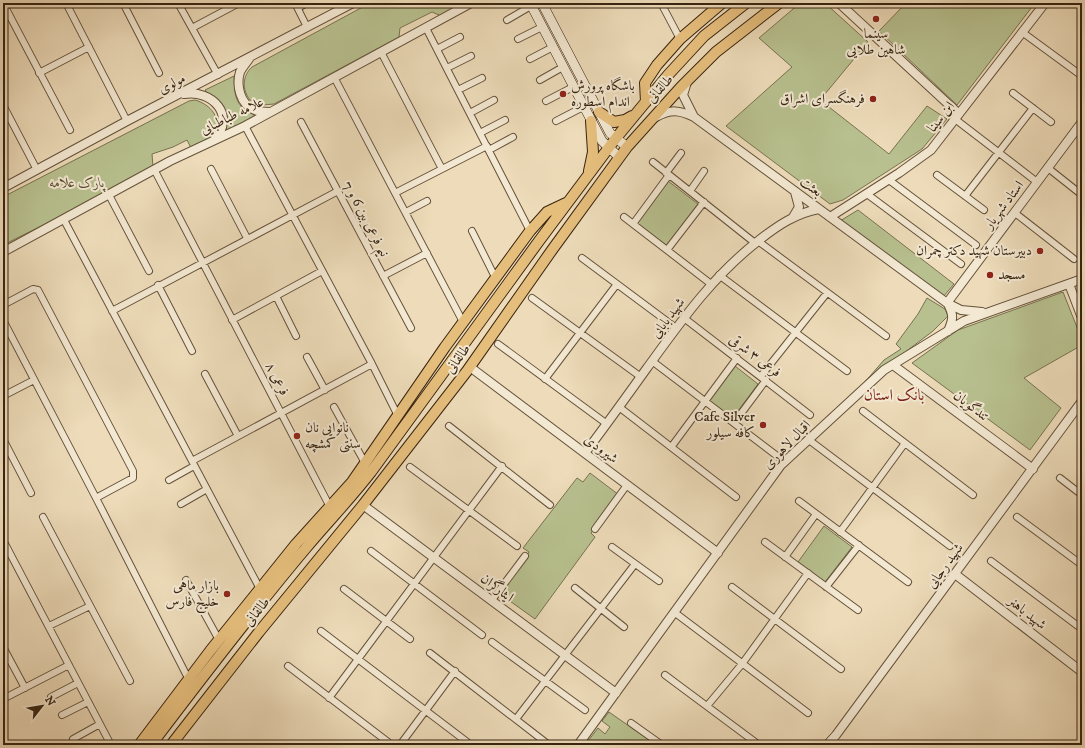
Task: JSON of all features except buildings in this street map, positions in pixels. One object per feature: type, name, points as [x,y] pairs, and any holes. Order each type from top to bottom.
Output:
[{"type":"main road","points":[[542,3],[610,134],[627,147]]},
{"type":"main road","points":[[599,112],[614,122],[625,120],[642,106],[645,83],[680,39],[722,3]]},
{"type":"main road","name":"طالقانی","points":[[151,745],[198,682],[311,543],[351,498],[401,433],[616,138],[642,106],[704,36],[746,3]]},
{"type":"main road","name":"طالقانی","points":[[171,745],[264,626],[363,505],[470,367],[627,147],[687,80],[724,45],[780,3]]},
{"type":"main road","points":[[530,5],[602,141],[608,149],[619,157]]},
{"type":"main road","points":[[574,88],[581,91],[585,85]]},
{"type":"main road","points":[[587,177],[593,152],[591,121]]},
{"type":"main road","points":[[139,745],[219,640],[281,563],[352,482],[463,322],[530,231],[547,212],[568,203]]},
{"type":"main road","points":[[281,563],[311,543]]},
{"type":"street","points":[[3,3],[70,130]]},
{"type":"street","points":[[66,3],[127,120]]},
{"type":"street","points":[[123,3],[159,73]]},
{"type":"street","points":[[178,3],[218,75]]},
{"type":"street","points":[[192,28],[238,3]]},
{"type":"street","points":[[307,3],[296,5],[307,26]]},
{"type":"street","name":"مولوی","points":[[3,188],[127,120],[218,75],[307,26],[353,3]]},
{"type":"street","points":[[452,14],[463,3]]},
{"type":"street","name":"علامه طباطبایی","points":[[3,252],[155,171],[245,126],[472,3]]},
{"type":"street","points":[[660,3],[680,39]]},
{"type":"street","points":[[838,3],[957,116],[998,152],[1037,182]]},
{"type":"street","name":"ابن سینا","points":[[830,217],[889,180],[931,150],[1045,3]]},
{"type":"street","points":[[506,20],[530,5]]},
{"type":"street","points":[[518,39],[542,27]]},
{"type":"street","points":[[426,28],[530,231]]},
{"type":"street","points":[[1022,32],[1082,76]]},
{"type":"street","points":[[437,49],[460,37]]},
{"type":"street","points":[[530,59],[553,46]]},
{"type":"street","points":[[39,73],[89,47]]},
{"type":"street","points":[[380,52],[442,169]]},
{"type":"street","points":[[447,68],[471,56]]},
{"type":"street","points":[[250,58],[240,72],[240,94],[243,100],[252,109],[271,112]]},
{"type":"street","points":[[540,80],[563,67]]},
{"type":"street","points":[[334,77],[463,322]]},
{"type":"street","points":[[458,90],[482,78]]},
{"type":"street","points":[[687,80],[683,95],[694,117]]},
{"type":"street","points":[[546,100],[574,88]]},
{"type":"street","points":[[1013,92],[1051,122]]},
{"type":"street","points":[[176,96],[198,94],[210,99],[220,109],[223,116],[223,126],[220,133],[212,142]]},
{"type":"street","points":[[470,113],[494,100]]},
{"type":"street","points":[[3,106],[37,170]]},
{"type":"street","points":[[556,121],[584,107]]},
{"type":"street","points":[[965,196],[1032,108]]},
{"type":"street","name":"بعثت","points":[[654,118],[673,110],[694,117],[947,303],[961,310],[975,312],[993,311]]},
{"type":"street","points":[[480,133],[505,120]]},
{"type":"street","name":"نیم فرعی بین 6 و 7","points":[[301,122],[411,328]]},
{"type":"street","name":"استاد شهریار","points":[[947,303],[1082,122]]},
{"type":"street","points":[[245,126],[294,215],[398,416]]},
{"type":"street","points":[[395,193],[442,169],[513,137]]},
{"type":"street","points":[[633,224],[681,153]]},
{"type":"street","points":[[653,162],[757,242],[886,336]]},
{"type":"street","points":[[1048,168],[1082,195]]},
{"type":"street","points":[[211,169],[247,238]]},
{"type":"street","name":"فرعی ۸","points":[[155,171],[330,507]]},
{"type":"street","points":[[690,191],[704,171]]},
{"type":"street","points":[[937,175],[984,210]]},
{"type":"street","points":[[889,180],[976,245]]},
{"type":"street","points":[[112,311],[158,285],[338,191]]},
{"type":"street","points":[[793,217],[799,207],[795,191]]},
{"type":"street","points":[[867,194],[961,264]]},
{"type":"street","points":[[109,195],[149,271]]},
{"type":"street","points":[[406,212],[427,201]]},
{"type":"street","points":[[667,250],[704,202]]},
{"type":"street","name":"شهید بابایی","points":[[585,453],[676,328],[719,275],[735,259],[793,217],[808,211],[819,209]]},
{"type":"street","points":[[1015,213],[1074,259]]},
{"type":"street","points":[[624,217],[711,284]]},
{"type":"street","points":[[64,220],[260,589]]},
{"type":"street","points":[[472,231],[495,277]]},
{"type":"street","points":[[383,276],[427,253]]},
{"type":"street","points":[[582,258],[676,328]]},
{"type":"street","points":[[232,320],[322,271]]},
{"type":"street","points":[[719,275],[847,371]]},
{"type":"street","name":"اقبال لاهوری","points":[[578,745],[785,462],[884,370],[964,321],[1082,279]]},
{"type":"street","points":[[546,379],[617,284]]},
{"type":"street","points":[[1069,284],[1082,318]]},
{"type":"street","points":[[158,285],[192,351]]},
{"type":"street","points":[[3,305],[33,289],[38,290],[133,471],[133,478],[96,498]]},
{"type":"street","points":[[734,423],[795,332],[827,293]]},
{"type":"street","points":[[276,296],[296,336]]},
{"type":"street","points":[[532,298],[581,332],[641,377]]},
{"type":"street","points":[[947,303],[953,313],[954,319],[948,331]]},
{"type":"street","name":"فرعی ۳ شرقی","points":[[684,318],[764,378],[810,415]]},
{"type":"street","points":[[3,320],[189,680]]},
{"type":"street","points":[[498,344],[607,424]]},
{"type":"street","points":[[307,357],[325,390]]},
{"type":"street","points":[[672,446],[706,402],[737,358]]},
{"type":"street","points":[[652,361],[785,462]]},
{"type":"street","points":[[169,480],[238,436],[282,414],[372,364]]},
{"type":"street","name":"تندگویان","points":[[893,365],[1033,469]]},
{"type":"street","name":"شیرودی","points":[[470,367],[718,553]]},
{"type":"street","points":[[205,374],[238,436]]},
{"type":"street","points":[[3,396],[34,380]]},
{"type":"street","name":"شهید رجایی","points":[[827,745],[836,735],[1082,401]]},
{"type":"street","points":[[334,407],[365,463]]},
{"type":"street","points":[[619,407],[672,446],[736,497]]},
{"type":"street","points":[[863,411],[973,495]]},
{"type":"street","points":[[450,426],[550,505]]},
{"type":"street","points":[[3,439],[31,493]]},
{"type":"street","points":[[809,440],[950,546]]},
{"type":"street","points":[[840,532],[906,443]]},
{"type":"street","points":[[329,698],[502,466]]},
{"type":"street","points":[[410,467],[517,546]]},
{"type":"street","points":[[1060,478],[1082,495]]},
{"type":"street","points":[[595,529],[627,485]]},
{"type":"street","points":[[181,504],[207,489]]},
{"type":"street","points":[[799,501],[908,582]]},
{"type":"street","name":"ایثارگران","points":[[363,505],[616,693]]},
{"type":"street","points":[[785,557],[816,514]]},
{"type":"street","points":[[43,517],[130,681]]},
{"type":"street","points":[[1017,517],[1082,565]]},
{"type":"street","points":[[3,540],[110,745]]},
{"type":"street","points":[[765,542],[858,610]]},
{"type":"street","points":[[826,587],[859,546]]},
{"type":"street","points":[[612,547],[659,581]]},
{"type":"street","points":[[371,550],[482,634]]},
{"type":"street","points":[[492,600],[525,556]]},
{"type":"street","points":[[991,561],[1082,629]]},
{"type":"street","points":[[516,719],[635,564]]},
{"type":"street","points":[[708,706],[742,664],[808,573]]},
{"type":"street","name":"شهید باهنر","points":[[955,574],[1082,672]]},
{"type":"street","points":[[186,580],[219,640]]},
{"type":"street","points":[[732,586],[841,669]]},
{"type":"street","points":[[575,588],[624,626]]},
{"type":"street","points":[[344,589],[410,638]]},
{"type":"street","points":[[49,626],[90,606]]},
{"type":"street","points":[[674,612],[808,713]]},
{"type":"street","points":[[321,631],[471,745]]},
{"type":"street","points":[[492,642],[585,710]]},
{"type":"street","points":[[3,647],[25,688]]},
{"type":"street","points":[[430,653],[549,745]]},
{"type":"street","points":[[3,699],[68,665]]},
{"type":"street","points":[[288,666],[388,742]]},
{"type":"street","points":[[400,745],[455,671]]},
{"type":"street","points":[[665,674],[759,745]]},
{"type":"street","points":[[51,697],[78,683]]},
{"type":"street","points":[[62,715],[88,702]]},
{"type":"street","points":[[631,723],[662,745]]},
{"type":"street","points":[[73,739],[100,724]]},
{"type":"green space","points":[[370,3],[457,3],[452,9],[441,16],[432,12],[400,28],[399,37],[274,104],[263,105],[250,100],[244,88],[244,83],[246,75],[252,67]]},
{"type":"green space","points":[[800,3],[825,3],[868,42],[820,100],[889,154],[927,106],[947,119],[922,149],[843,200],[830,204],[726,126],[792,67],[759,38]]},
{"type":"green space","points":[[906,3],[1035,3],[957,105],[879,31]]},
{"type":"green space","points":[[234,76],[235,94],[238,102],[245,110],[256,117],[227,132],[225,111],[221,103],[205,90]]},
{"type":"green space","name":"پارک علامه","points":[[195,100],[206,105],[214,113],[216,118],[217,123],[215,128],[207,139],[191,148],[187,140],[173,147],[152,154],[153,167],[84,205],[3,245],[3,197],[189,101]]},
{"type":"green space","points":[[668,181],[698,204],[667,246],[637,223]]},
{"type":"green space","points":[[858,210],[954,284],[943,297],[840,221]]},
{"type":"green space","points":[[1063,292],[1082,340],[1082,345],[1024,378],[1061,408],[1030,450],[912,363],[958,330]]},
{"type":"green space","points":[[927,298],[945,309],[948,316],[933,331],[863,384],[884,360],[901,349],[896,344],[918,314]]},
{"type":"green space","points":[[735,366],[758,384],[732,419],[709,401]]},
{"type":"green space","points":[[590,473],[619,495],[591,533],[595,537],[535,619],[500,594],[529,552],[523,548],[577,478],[583,482]]},
{"type":"green space","points":[[824,526],[852,547],[825,582],[798,562]]},
{"type":"green space","points":[[609,712],[656,745],[585,745],[598,728],[605,734],[610,727],[602,721]]},
{"type":"place","name":"سینما شاهین طلایی","points":[[876,19]]},
{"type":"place","name":"باشگاه پرورش اندام اسطوره","points":[[563,94]]},
{"type":"place","name":"فرهنگسرای اشراق","points":[[873,99]]},
{"type":"place","name":"دبیرستان شهید دکتر چمران","points":[[1040,251]]},
{"type":"place","name":"مسجد","points":[[990,275]]},
{"type":"place","name":"Cafe Silver کافه سیلور","points":[[763,425]]},
{"type":"place","name":"نانوایی نان سنتی کمشچه","points":[[297,436]]},
{"type":"place","name":"بازار ماهی خلیج فارس","points":[[227,594]]},
{"type":"district","name":"بانک استان","points":[[894,395]]}]
